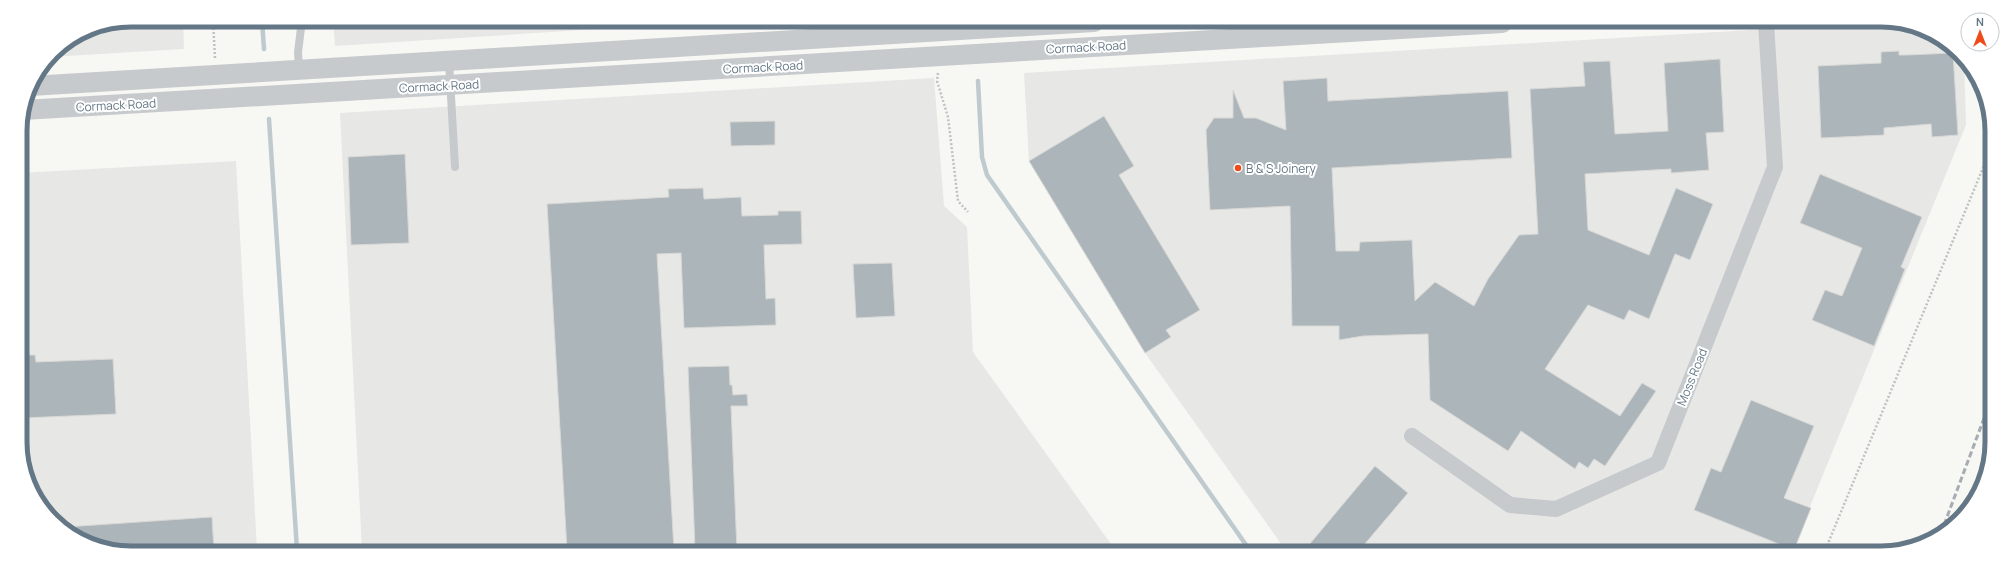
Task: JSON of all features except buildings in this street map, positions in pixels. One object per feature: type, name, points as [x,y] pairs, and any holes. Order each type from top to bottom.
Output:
[{"type":"street","name":"Cormack Road","points":[[38,86],[1011,27]]},
{"type":"street","name":"Cormack Road","points":[[30,110],[1434,27]]},
{"type":"street","name":"Moss Road","points":[[1412,436],[1510,505],[1556,509],[1658,463],[1775,167],[1766,27]]},
{"type":"lane","points":[[299,70],[298,52],[301,27]]},
{"type":"lane","points":[[449,61],[455,167]]},
{"type":"path","points":[[213,27],[216,75]]},
{"type":"path","points":[[940,56],[937,81],[948,117],[958,201],[968,212]]},
{"type":"path","points":[[1827,546],[1985,163]]},
{"type":"shaded area","points":[[131,27],[183,27],[184,49],[58,56],[68,48],[91,35],[111,29]]},
{"type":"shaded area","points":[[334,27],[628,27],[335,46]]},
{"type":"shaded area","points":[[1802,27],[1881,27],[1895,28],[1921,35],[1944,48],[1955,57],[1964,69],[1966,125],[1794,546],[1283,546],[1145,353],[1029,161],[1024,73]]},
{"type":"shaded area","points":[[934,78],[944,206],[967,227],[973,352],[1112,546],[362,546],[340,113]]},
{"type":"shaded area","points":[[236,161],[257,546],[131,546],[104,542],[91,538],[68,525],[57,516],[41,494],[35,482],[29,462],[27,442],[27,173]]},
{"type":"waterway","points":[[262,27],[264,49]]},
{"type":"waterway","points":[[978,81],[982,157],[987,175],[1247,546]]},
{"type":"waterway","points":[[269,119],[297,546]]},
{"type":"railway","points":[[1944,525],[1985,416]]},
{"type":"place","name":"B & S Joinery","points":[[1238,168]]}]
